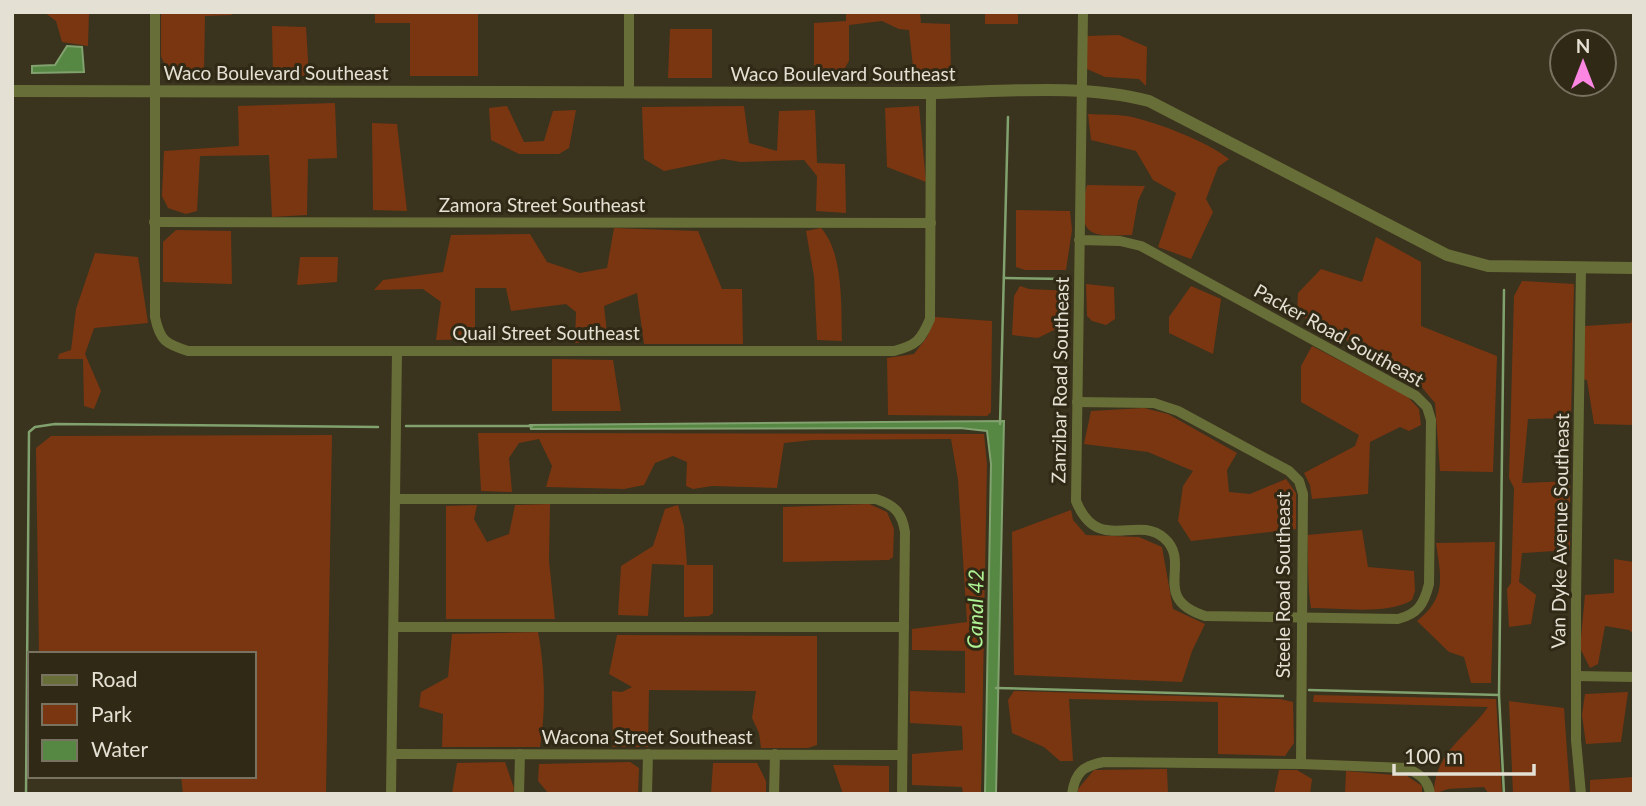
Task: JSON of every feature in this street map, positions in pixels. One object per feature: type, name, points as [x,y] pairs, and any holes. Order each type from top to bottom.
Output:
[{"type":"street","points":[[154,222],[155,12]]},
{"type":"street","points":[[629,12],[629,93]]},
{"type":"street","name":"Zanzibar Road Southeast","points":[[1083,12],[1076,501],[1083,518],[1093,526],[1105,530],[1148,531],[1163,537],[1172,550],[1174,589],[1180,604],[1189,611],[1205,616],[1398,619],[1416,612]]},
{"type":"street","name":"Waco Boulevard Southeast","points":[[12,92],[1083,91],[1121,94],[1149,101],[1447,255],[1488,266],[1634,268]]},
{"type":"street","points":[[931,93],[931,223]]},
{"type":"street","name":"Zamora Street Southeast","points":[[154,222],[931,223]]},
{"type":"street","name":"Quail Street Southeast","points":[[154,222],[155,317],[158,333],[168,344],[188,351],[894,351],[910,347],[921,338],[930,319],[931,223]]},
{"type":"street","name":"Packer Road Southeast","points":[[1079,240],[1120,241],[1141,246],[1416,396],[1427,407],[1431,420],[1429,584],[1425,600],[1416,612]]},
{"type":"street","name":"Van Dyke Avenue Southeast","points":[[1581,268],[1576,677],[1576,740],[1581,794]]},
{"type":"street","points":[[391,794],[397,351]]},
{"type":"street","name":"Steele Road Southeast","points":[[1077,402],[1154,403],[1178,411],[1290,471],[1299,481],[1303,494],[1301,764]]},
{"type":"street","points":[[395,499],[876,499],[897,509],[903,518],[905,532],[902,794]]},
{"type":"street","points":[[394,627],[904,627]]},
{"type":"street","points":[[1576,677],[1634,677]]},
{"type":"street","name":"Wacona Street Southeast","points":[[392,754],[902,755]]},
{"type":"street","points":[[519,794],[520,754]]},
{"type":"street","points":[[647,794],[648,754]]},
{"type":"street","points":[[775,754],[775,794]]},
{"type":"street","points":[[1072,794],[1073,781],[1079,773],[1090,765],[1104,762],[1407,768],[1422,776],[1429,786],[1430,794]]},
{"type":"green space","points":[[44,12],[89,12],[88,46],[62,42],[56,21]]},
{"type":"green space","points":[[161,12],[232,12],[232,15],[205,16],[204,72],[169,74],[161,56]]},
{"type":"green space","points":[[375,12],[478,12],[478,76],[410,76],[410,23],[375,23]]},
{"type":"green space","points":[[846,12],[920,12],[921,23],[950,24],[951,76],[914,76],[909,30],[899,29],[882,21],[849,25],[849,61],[840,76],[823,74],[814,65],[814,23],[846,21]]},
{"type":"green space","points":[[985,12],[1018,12],[1018,24],[985,24]]},
{"type":"green space","points":[[272,26],[306,27],[309,76],[273,76]]},
{"type":"green space","points":[[670,29],[712,29],[712,78],[668,78]]},
{"type":"green space","points":[[1119,35],[1147,47],[1146,86],[1139,79],[1105,77],[1087,69],[1087,36]]},
{"type":"green space","points":[[335,103],[337,158],[308,159],[307,215],[272,217],[269,155],[200,156],[197,211],[186,214],[168,208],[162,196],[164,151],[239,146],[238,106]]},
{"type":"green space","points":[[507,106],[524,142],[544,141],[553,111],[576,110],[569,148],[559,154],[519,154],[491,140],[489,108]]},
{"type":"green space","points":[[744,106],[749,143],[777,151],[779,111],[815,110],[817,163],[845,164],[846,213],[816,211],[817,176],[804,160],[741,162],[723,159],[664,171],[644,159],[642,107]]},
{"type":"green space","points":[[919,106],[926,182],[887,167],[885,108]]},
{"type":"green space","points":[[1088,114],[1127,116],[1156,124],[1196,140],[1229,159],[1218,167],[1206,199],[1213,212],[1191,259],[1158,247],[1176,193],[1153,180],[1136,151],[1091,140]]},
{"type":"green space","points":[[372,123],[397,124],[407,211],[373,210]]},
{"type":"green space","points":[[1087,185],[1145,186],[1138,201],[1132,235],[1100,235],[1088,229],[1084,214]]},
{"type":"green space","points":[[1016,210],[1070,211],[1072,230],[1066,270],[1025,270],[1016,267]]},
{"type":"green space","points":[[614,228],[698,231],[722,289],[742,289],[743,344],[644,344],[637,293],[604,306],[608,342],[575,343],[576,312],[566,304],[511,311],[506,288],[475,288],[475,339],[436,340],[441,302],[423,289],[374,290],[383,280],[443,272],[451,235],[530,234],[547,262],[580,273],[607,268]]},
{"type":"green space","points":[[821,228],[834,252],[840,282],[842,341],[817,340],[814,277],[806,231]]},
{"type":"green space","points":[[176,230],[231,231],[232,284],[163,282],[163,242]]},
{"type":"green space","points":[[1376,237],[1421,262],[1421,326],[1497,356],[1493,472],[1440,471],[1435,403],[1410,373],[1297,314],[1298,293],[1321,269],[1362,282]]},
{"type":"green space","points":[[95,253],[138,257],[148,323],[94,328],[85,354],[101,391],[94,409],[84,406],[83,359],[58,359],[59,354],[71,350],[76,309]]},
{"type":"green space","points":[[300,257],[338,257],[337,282],[297,285]]},
{"type":"green space","points":[[1522,281],[1574,284],[1571,418],[1528,419],[1522,483],[1570,481],[1570,550],[1522,553],[1519,582],[1536,595],[1531,624],[1509,627],[1507,589],[1511,583],[1514,488],[1509,478],[1514,296]]},
{"type":"green space","points":[[1086,284],[1114,287],[1115,319],[1106,325],[1092,321],[1087,316]]},
{"type":"green space","points":[[1020,286],[1029,289],[1071,291],[1070,322],[1038,338],[1012,335],[1014,296]]},
{"type":"green space","points":[[1191,286],[1221,299],[1213,354],[1169,333],[1169,317]]},
{"type":"green space","points":[[1634,309],[1634,425],[1594,424],[1587,380],[1582,379],[1585,326],[1631,323]]},
{"type":"green space","points":[[935,317],[992,321],[991,412],[987,416],[888,415],[887,358],[914,354],[927,337]]},
{"type":"green space","points":[[1312,346],[1407,396],[1419,409],[1421,425],[1409,431],[1400,427],[1370,442],[1368,494],[1312,499],[1310,485],[1304,473],[1355,446],[1359,435],[1301,402],[1301,366]]},
{"type":"green space","points":[[552,359],[613,360],[621,411],[552,411]]},
{"type":"green space","points":[[1144,408],[1168,414],[1237,453],[1227,470],[1229,492],[1250,494],[1286,479],[1296,493],[1296,529],[1191,541],[1178,521],[1183,486],[1193,471],[1148,452],[1084,444],[1091,411]]},
{"type":"green space","points":[[478,433],[984,434],[987,464],[981,794],[963,794],[962,787],[912,785],[912,754],[963,750],[962,726],[910,723],[910,691],[965,693],[965,651],[912,650],[912,629],[967,622],[958,480],[951,439],[813,440],[784,443],[777,488],[712,486],[693,489],[686,486],[687,462],[673,456],[655,463],[644,485],[624,489],[546,487],[552,466],[539,439],[519,443],[509,458],[512,492],[481,491]]},
{"type":"green space","points":[[332,435],[326,794],[183,794],[181,778],[256,778],[256,652],[39,652],[36,448],[51,436]]},
{"type":"green space","points":[[550,504],[549,561],[555,619],[446,619],[446,506],[477,505],[474,519],[487,542],[509,534],[515,505]]},
{"type":"green space","points":[[869,504],[887,512],[894,529],[893,557],[889,560],[783,562],[783,507]]},
{"type":"green space","points":[[678,505],[684,526],[687,565],[713,565],[713,613],[709,616],[684,617],[684,565],[652,564],[648,616],[618,615],[621,566],[653,546],[665,509]]},
{"type":"green space","points":[[1071,510],[1073,520],[1086,535],[1139,537],[1162,547],[1173,609],[1205,624],[1192,651],[1182,682],[1014,675],[1012,532]]},
{"type":"green space","points":[[1362,530],[1368,567],[1414,571],[1415,591],[1412,600],[1390,608],[1311,608],[1307,535]]},
{"type":"green space","points":[[1495,542],[1491,683],[1471,683],[1464,657],[1449,652],[1417,621],[1427,612],[1438,595],[1440,577],[1436,543]]},
{"type":"green space","points":[[1614,559],[1634,562],[1634,634],[1629,630],[1605,626],[1598,664],[1590,668],[1580,648],[1585,595],[1614,593]]},
{"type":"green space","points":[[538,632],[544,689],[540,747],[442,747],[443,714],[419,707],[421,692],[448,677],[452,634]]},
{"type":"green space","points":[[617,635],[817,636],[817,745],[808,748],[761,748],[759,733],[752,718],[756,691],[649,690],[648,747],[613,747],[612,691],[622,692],[632,687],[609,674]]},
{"type":"green space","points":[[1014,691],[1280,699],[1293,702],[1294,743],[1285,756],[1218,754],[1218,702],[1069,699],[1073,761],[1060,761],[1044,747],[1012,733],[1008,700]]},
{"type":"green space","points":[[1628,692],[1621,742],[1586,744],[1582,715],[1585,694]]},
{"type":"green space","points":[[1314,695],[1496,699],[1502,794],[1489,794],[1484,787],[1448,789],[1434,794],[1439,767],[1453,746],[1488,707],[1313,702]]},
{"type":"green space","points":[[1509,701],[1564,708],[1570,794],[1513,794]]},
{"type":"green space","points":[[505,762],[514,788],[513,794],[452,794],[457,763]]},
{"type":"green space","points":[[630,762],[639,768],[638,794],[549,794],[538,781],[539,764]]},
{"type":"green space","points":[[713,763],[757,763],[766,781],[766,794],[711,794]]},
{"type":"green space","points":[[833,765],[889,766],[889,794],[843,794]]},
{"type":"green space","points":[[1167,769],[1168,794],[1078,794],[1078,789],[1094,770]]},
{"type":"green space","points":[[1279,770],[1297,770],[1312,779],[1310,794],[1274,794]]},
{"type":"green space","points":[[1346,771],[1407,776],[1422,786],[1422,794],[1345,794]]},
{"type":"green space","points":[[1634,777],[1634,794],[1590,794],[1590,780]]},
{"type":"water","points":[[67,46],[82,47],[84,72],[32,73],[32,66],[55,65]]},
{"type":"water","points":[[1004,421],[996,794],[985,794],[991,464],[987,431],[960,428],[531,429],[530,425]]},
{"type":"waterway","points":[[1000,424],[1008,117]]},
{"type":"waterway","points":[[1004,278],[1066,279]]},
{"type":"waterway","points":[[1504,290],[1499,695],[1504,794]]},
{"type":"waterway","points":[[26,794],[29,432],[35,427],[55,424],[378,427]]},
{"type":"waterway","points":[[406,426],[532,426]]},
{"type":"waterway","points":[[996,688],[1283,696]]},
{"type":"waterway","points":[[1309,690],[1499,695]]},
{"type":"water label","name":"Canal 42","points":[[976,609]]}]
